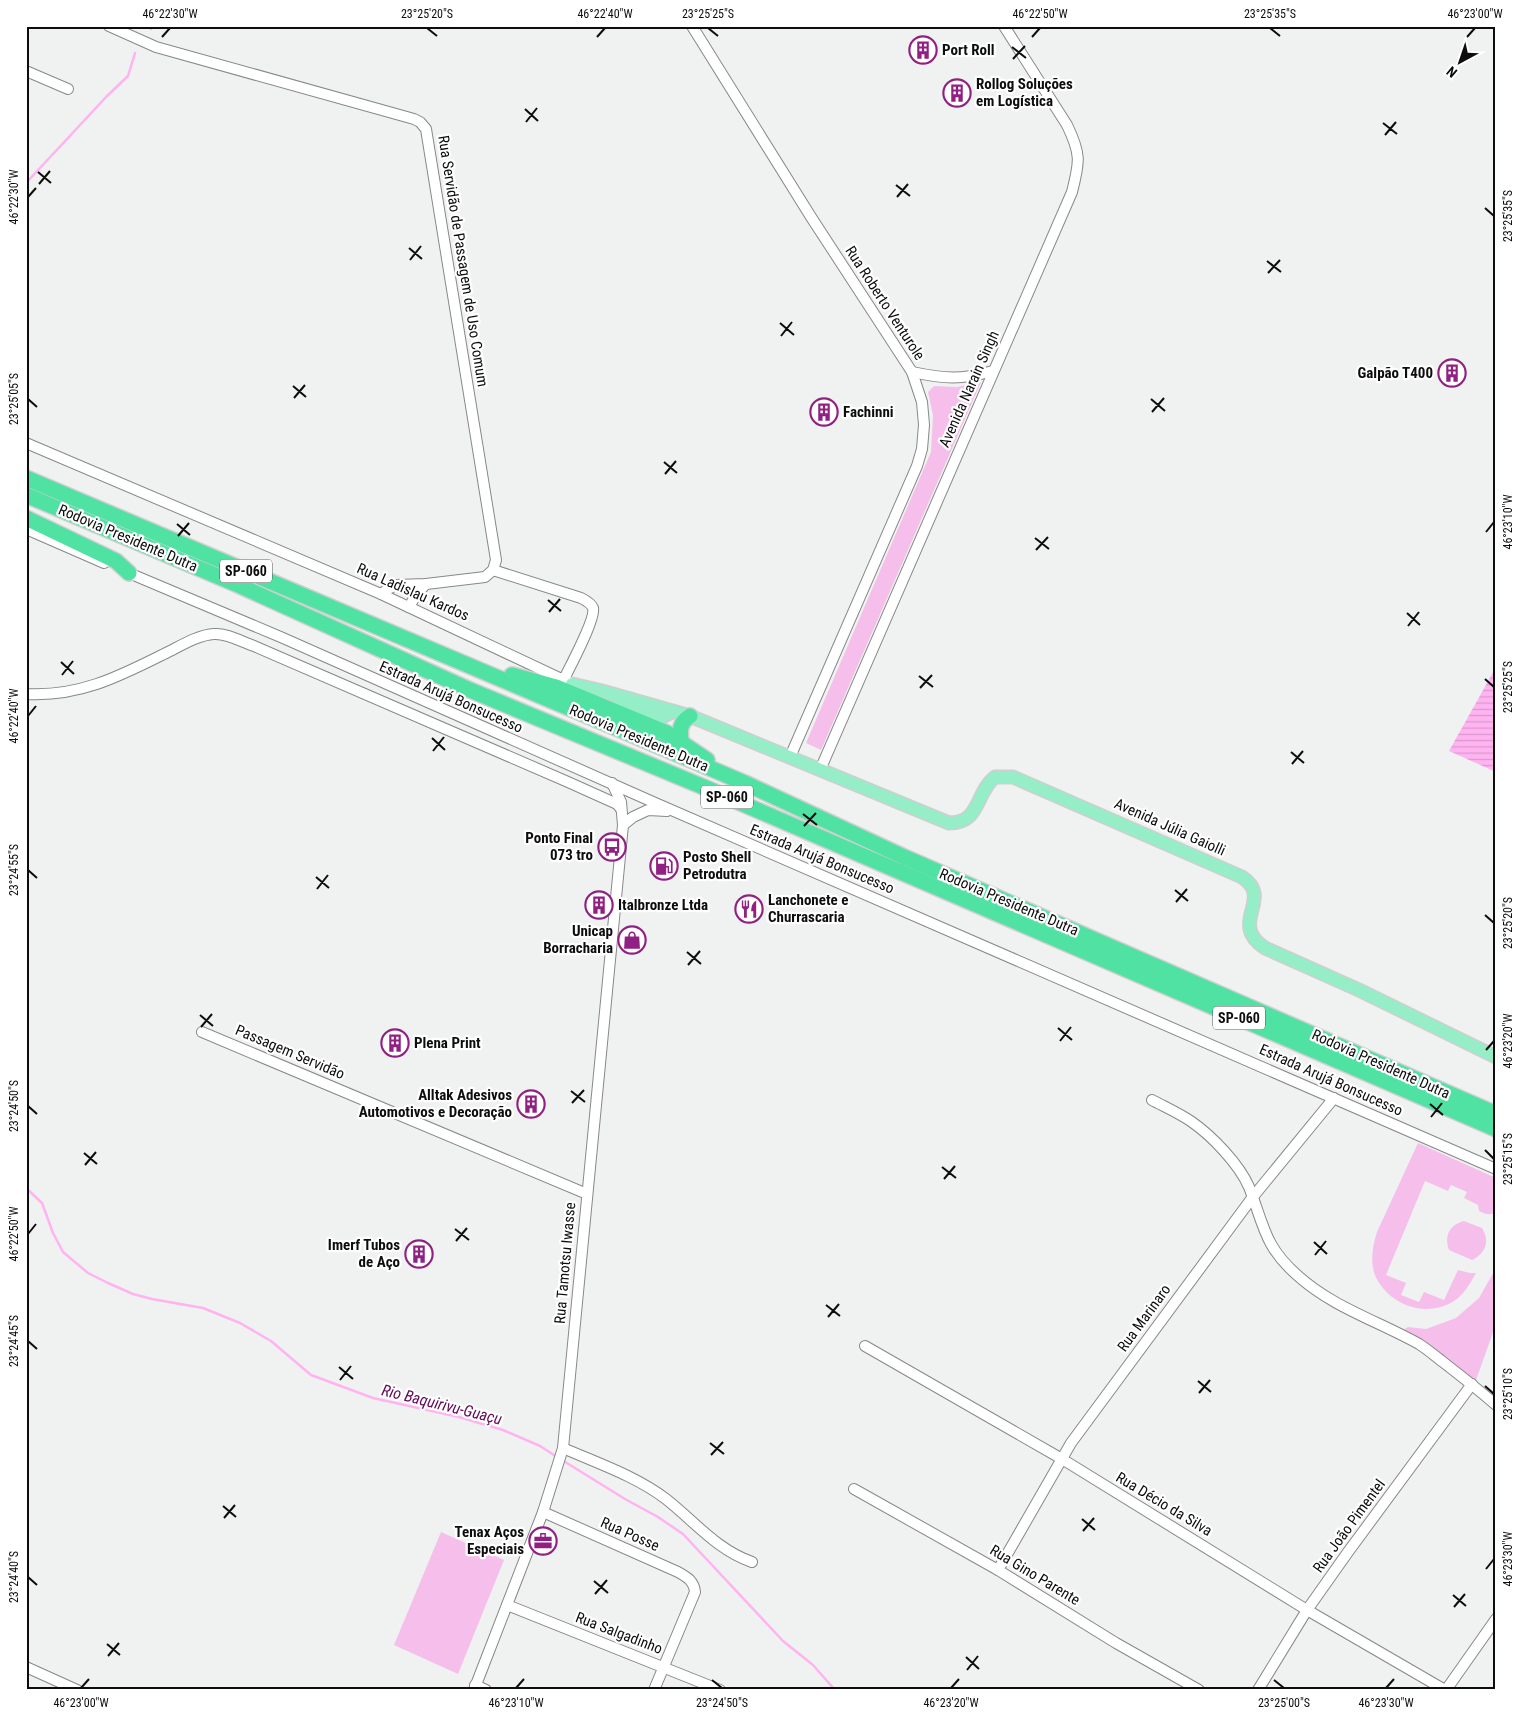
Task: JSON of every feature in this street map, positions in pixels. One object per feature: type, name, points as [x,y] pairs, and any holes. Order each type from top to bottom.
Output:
[{"type":"highway","name":"Rodovia Presidente Dutra","points":[[26,478],[467,663],[747,784],[904,857],[1496,1114]]},
{"type":"highway","name":"Rodovia Presidente Dutra","points":[[26,495],[236,584],[470,690],[706,788],[1496,1129]]},
{"type":"highway","points":[[26,518],[116,561],[129,573]]},
{"type":"highway","points":[[467,663],[556,687],[667,733],[747,784]]},
{"type":"highway","points":[[536,681],[568,682]]},
{"type":"highway","points":[[681,742],[681,724],[690,716]]},
{"type":"main road","points":[[568,682],[600,697],[658,718],[672,712],[690,716],[790,757]]},
{"type":"main road","name":"Avenida Júlia Gaiolli","points":[[790,757],[949,823],[957,823],[969,818],[977,806],[984,788],[994,777],[1013,776],[1242,877],[1248,881],[1255,892],[1249,929],[1257,943],[1496,1057]]},
{"type":"street","name":"Rua Servidão de Passagem de Uso Comum","points":[[109,26],[156,47],[414,119],[420,122],[426,129],[496,556],[493,570]]},
{"type":"street","name":"Rua Roberto Venturole","points":[[692,26],[811,217],[912,372],[922,402],[924,425],[922,449],[917,466],[790,757]]},
{"type":"street","name":"Avenida Narain Singh","points":[[820,770],[1072,192],[1078,168],[1075,142],[1067,125],[1004,26]]},
{"type":"street","points":[[26,72],[68,89]]},
{"type":"street","points":[[912,372],[953,379],[971,377],[993,370]]},
{"type":"street","name":"Rua Ladislau Kardos","points":[[26,443],[381,594],[568,682]]},
{"type":"street","name":"Estrada Arujá Bonsucesso","points":[[26,529],[282,638],[670,810],[1496,1169]]},
{"type":"street","points":[[381,594],[396,585],[480,578],[488,575],[493,570],[581,598],[591,605],[593,610],[568,682]]},
{"type":"street","points":[[409,607],[416,595],[426,584]]},
{"type":"street","points":[[26,694],[47,696],[94,686],[115,678],[198,638],[216,633],[254,646],[560,778],[617,804],[622,809]]},
{"type":"street","name":"Rua Tamotsu Iwasse","points":[[475,1688],[543,1512],[562,1449],[623,825],[621,802],[612,783]]},
{"type":"street","points":[[623,825],[633,817],[648,810],[664,812],[670,810]]},
{"type":"street","name":"Passagem Servidão","points":[[202,1032],[587,1194]]},
{"type":"street","name":"Rua Marinaro","points":[[998,1570],[1062,1459],[1089,1418],[1252,1198],[1334,1098]]},
{"type":"street","points":[[1152,1100],[1192,1122],[1237,1167],[1248,1187],[1269,1243],[1283,1263],[1329,1300],[1420,1345],[1472,1384],[1496,1405]]},
{"type":"street","name":"Rua Décio da Silva","points":[[865,1346],[1062,1459],[1308,1610],[1445,1690]]},
{"type":"street","name":"Rua João Pimentel","points":[[1258,1690],[1308,1610],[1348,1552],[1472,1384]]},
{"type":"street","points":[[562,1449],[648,1488],[664,1498],[730,1553],[752,1562]]},
{"type":"street","name":"Rua Gino Parente","points":[[854,1489],[998,1570],[1199,1690]]},
{"type":"street","name":"Rua Posse","points":[[543,1512],[678,1572],[692,1582],[695,1592],[664,1666]]},
{"type":"street","name":"Rua Salgadinho","points":[[507,1605],[664,1666],[720,1690]]},
{"type":"street","points":[[1445,1690],[1496,1619]]},
{"type":"street","points":[[654,1690],[664,1666]]},
{"type":"street","points":[[26,1667],[77,1690]]},
{"type":"street","points":[[475,1688],[486,1690]]},
{"type":"shaded area","points":[[981,382],[821,750],[806,743],[931,452],[933,415],[928,392],[934,386],[957,387]]},
{"type":"shaded area","points":[[1496,667],[1496,772],[1449,751]]},
{"type":"shaded area","points":[[1418,1143],[1496,1178],[1496,1212],[1489,1214],[1479,1211],[1478,1205],[1464,1198],[1467,1192],[1451,1185],[1448,1191],[1425,1181],[1386,1275],[1406,1283],[1401,1295],[1419,1302],[1424,1292],[1444,1300],[1458,1270],[1476,1273],[1458,1298],[1437,1308],[1425,1309],[1414,1308],[1394,1298],[1378,1281],[1372,1263],[1377,1232]]},
{"type":"shaded area","points":[[1464,1221],[1482,1228],[1486,1237],[1485,1246],[1481,1254],[1472,1260],[1449,1250],[1447,1240],[1451,1228]]},
{"type":"shaded area","points":[[1496,1268],[1496,1324],[1476,1380],[1469,1378],[1403,1330],[1408,1327],[1426,1329],[1456,1318],[1479,1298]]},
{"type":"shaded area","points":[[441,1532],[504,1560],[458,1674],[394,1645]]},
{"type":"waterway","points":[[26,183],[128,76],[135,53]]},
{"type":"waterway","name":"Rio Baquirivu-Guaçu","points":[[26,1188],[42,1203],[53,1233],[63,1252],[88,1273],[133,1294],[203,1308],[240,1323],[271,1341],[311,1375],[373,1398],[459,1417],[503,1430],[540,1446],[557,1457]]},
{"type":"waterway","name":"Rio Baquirivu-Guaçu","points":[[562,1460],[683,1534],[783,1641],[813,1665],[835,1690]]},
{"type":"place","name":"Port Roll","points":[[923,50]]},
{"type":"place","name":"Rollog Soluções em Logística","points":[[957,93]]},
{"type":"place","name":"Galpão T400","points":[[1452,373]]},
{"type":"place","name":"Fachinni","points":[[824,412]]},
{"type":"place","name":"Ponto Final 073 tro","points":[[612,847]]},
{"type":"place","name":"Posto Shell Petrodutra","points":[[664,866]]},
{"type":"place","name":"Italbronze Ltda","points":[[599,905]]},
{"type":"place","name":"Lanchonete e Churrascaria","points":[[749,909]]},
{"type":"place","name":"Unicap Borracharia","points":[[632,940]]},
{"type":"place","name":"Plena Print","points":[[395,1043]]},
{"type":"place","name":"Alltak Adesivos Automotivos e Decoração","points":[[531,1104]]},
{"type":"place","name":"Imerf Tubos de Aço","points":[[419,1254]]},
{"type":"place","name":"Tenax Aços Especiais","points":[[543,1541]]}]
